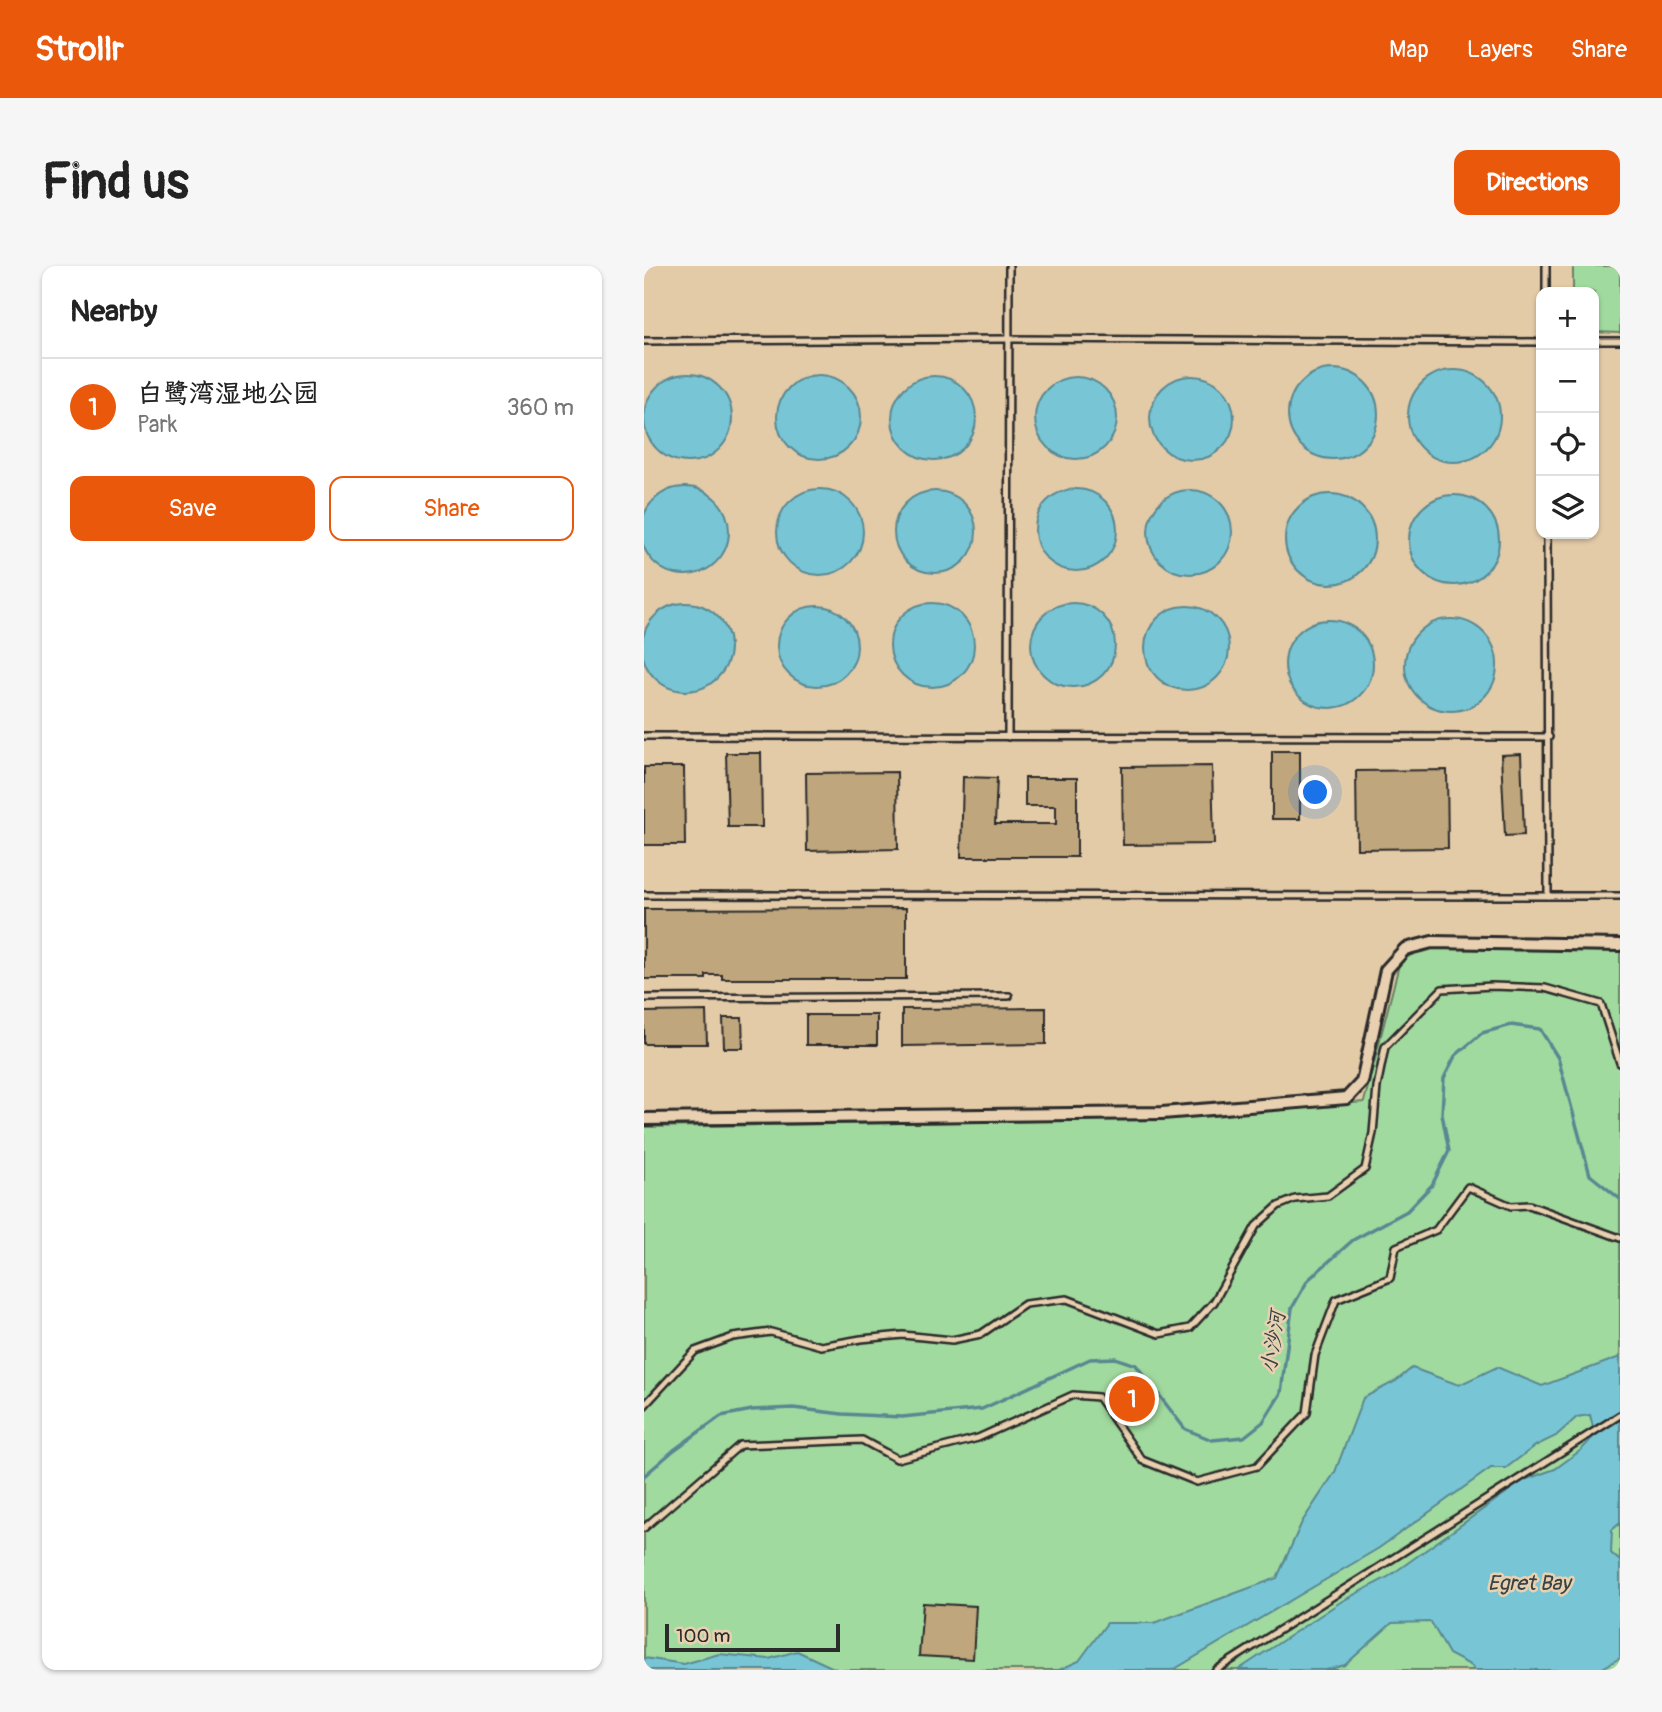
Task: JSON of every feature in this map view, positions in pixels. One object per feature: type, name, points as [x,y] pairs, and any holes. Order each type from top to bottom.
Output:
[{"type":"street","points":[[644,1119],[1162,1112],[1347,1098],[1362,1082],[1387,970],[1405,949],[1432,942],[1620,945]]},
{"type":"lane","points":[[1008,737],[1009,266]]},
{"type":"lane","points":[[1546,266],[1546,287]]},
{"type":"lane","points":[[644,341],[1536,341]]},
{"type":"lane","points":[[1599,341],[1620,341]]},
{"type":"lane","points":[[1548,539],[1548,896]]},
{"type":"lane","points":[[644,736],[1549,737]]},
{"type":"lane","points":[[644,895],[1620,897]]},
{"type":"lane","points":[[644,1406],[695,1351],[733,1337],[771,1332],[821,1346],[903,1335],[952,1340],[981,1334],[1025,1304],[1067,1299],[1159,1334],[1190,1328],[1214,1303],[1256,1226],[1271,1212],[1295,1199],[1328,1196],[1365,1169],[1385,1047],[1442,989],[1492,986],[1545,988],[1601,1004],[1620,1063]]},
{"type":"lane","points":[[644,998],[1009,996]]},
{"type":"lane","points":[[644,1528],[740,1446],[862,1440],[897,1459],[978,1438],[1073,1395],[1098,1397],[1142,1460],[1197,1482],[1257,1466],[1307,1413],[1315,1355],[1336,1300],[1390,1278],[1396,1247],[1436,1230],[1468,1187],[1511,1206],[1530,1205],[1620,1238]]},
{"type":"lane","points":[[1216,1670],[1620,1415]]},
{"type":"green space","points":[[1573,266],[1620,266],[1620,333],[1599,332],[1599,287],[1573,287]]},
{"type":"green space","points":[[1428,946],[1620,951],[1620,1670],[644,1670],[644,1127],[1162,1119],[1364,1102],[1400,961]]},
{"type":"water","points":[[1324,369],[1342,369],[1358,376],[1371,389],[1378,405],[1378,423],[1371,439],[1358,452],[1342,459],[1324,459],[1308,452],[1295,439],[1288,423],[1288,405],[1295,389],[1308,376]]},
{"type":"water","points":[[1454,370],[1472,374],[1486,384],[1496,398],[1500,416],[1496,434],[1486,448],[1472,458],[1454,462],[1436,458],[1422,448],[1412,434],[1408,416],[1412,398],[1422,384],[1436,374]]},
{"type":"water","points":[[688,374],[705,377],[719,387],[729,401],[732,418],[729,435],[719,449],[705,459],[688,462],[671,459],[657,449],[647,435],[644,418],[647,401],[657,387],[671,377]]},
{"type":"water","points":[[819,375],[835,378],[854,394],[861,417],[858,433],[842,452],[819,459],[803,456],[784,440],[777,417],[780,401],[796,382]]},
{"type":"water","points":[[934,376],[950,379],[964,388],[973,402],[976,418],[973,434],[964,448],[950,457],[934,460],[918,457],[904,448],[895,434],[892,418],[895,402],[904,388],[918,379]]},
{"type":"water","points":[[1192,376],[1208,379],[1227,395],[1234,418],[1231,434],[1215,453],[1192,460],[1176,457],[1157,441],[1150,418],[1153,402],[1169,383]]},
{"type":"water","points":[[1076,377],[1092,380],[1105,389],[1114,402],[1117,418],[1114,434],[1105,447],[1092,456],[1076,459],[1060,456],[1047,447],[1038,434],[1035,418],[1038,402],[1047,389],[1060,380]]},
{"type":"water","points":[[685,487],[702,491],[716,500],[725,514],[729,531],[725,548],[716,562],[702,571],[685,575],[668,571],[654,562],[645,548],[641,531],[645,514],[654,500],[668,491]]},
{"type":"water","points":[[820,489],[844,496],[856,508],[863,532],[856,556],[844,568],[820,575],[796,568],[784,556],[777,532],[784,508],[796,496]]},
{"type":"water","points":[[1068,489],[1084,489],[1099,495],[1111,507],[1117,530],[1111,553],[1099,565],[1084,571],[1068,571],[1053,565],[1041,553],[1035,538],[1035,522],[1041,507],[1053,495]]},
{"type":"water","points":[[1182,490],[1198,490],[1214,497],[1225,508],[1232,524],[1229,548],[1220,562],[1198,574],[1182,574],[1166,567],[1155,556],[1148,540],[1148,524],[1155,508],[1166,497]]},
{"type":"water","points":[[935,491],[951,494],[964,503],[973,516],[976,532],[973,548],[964,561],[951,570],[935,573],[919,570],[906,561],[897,548],[894,532],[897,516],[906,503],[919,494]]},
{"type":"water","points":[[1330,494],[1347,498],[1362,507],[1371,522],[1375,539],[1371,556],[1362,571],[1347,580],[1330,584],[1313,580],[1298,571],[1289,556],[1285,539],[1289,522],[1298,507],[1313,498]]},
{"type":"water","points":[[1454,495],[1471,498],[1486,508],[1496,523],[1499,540],[1496,557],[1486,572],[1471,582],[1454,585],[1437,582],[1422,572],[1412,557],[1409,540],[1412,523],[1422,508],[1437,498]]},
{"type":"water","points":[[686,603],[703,606],[717,616],[727,630],[730,647],[727,664],[717,678],[703,688],[686,691],[669,688],[655,678],[645,664],[642,647],[645,630],[655,616],[669,606]]},
{"type":"water","points":[[932,603],[948,606],[962,615],[971,629],[974,645],[971,661],[962,675],[948,684],[932,687],[916,684],[902,675],[893,661],[890,645],[893,629],[902,615],[916,606]]},
{"type":"water","points":[[1073,603],[1089,606],[1103,615],[1112,629],[1115,645],[1112,661],[1103,675],[1089,684],[1073,687],[1057,684],[1043,675],[1034,661],[1031,645],[1034,629],[1043,615],[1057,606]]},
{"type":"water","points":[[817,606],[832,609],[845,618],[854,631],[857,646],[854,661],[845,674],[832,683],[817,686],[802,683],[789,674],[780,661],[777,646],[780,631],[789,618],[802,609]]},
{"type":"water","points":[[1187,606],[1203,609],[1217,618],[1226,632],[1229,648],[1226,664],[1217,678],[1203,687],[1187,690],[1171,687],[1157,678],[1148,664],[1145,648],[1148,632],[1157,618],[1171,609]]},
{"type":"water","points":[[1451,619],[1469,622],[1484,632],[1494,647],[1497,665],[1494,683],[1484,698],[1469,708],[1451,711],[1433,708],[1418,698],[1408,683],[1405,665],[1408,647],[1418,632],[1433,622]]},
{"type":"water","points":[[1329,620],[1354,627],[1366,639],[1373,664],[1366,689],[1354,701],[1329,708],[1304,701],[1292,689],[1285,664],[1292,639],[1304,627]]},
{"type":"water","name":"Egret Bay","points":[[1620,1357],[1620,1523],[1612,1530],[1611,1553],[1620,1561],[1620,1658],[1599,1670],[1474,1670],[1472,1666],[1449,1654],[1431,1622],[1392,1623],[1345,1665],[1326,1670],[1238,1670],[1342,1601],[1388,1577],[1524,1480],[1555,1469],[1581,1450],[1595,1435],[1590,1415],[1577,1417],[1556,1436],[1535,1446],[1506,1468],[1491,1468],[1379,1548],[1173,1670],[1059,1670],[1079,1661],[1107,1623],[1154,1623],[1277,1578],[1302,1522],[1335,1472],[1363,1398],[1396,1381],[1412,1368],[1459,1385],[1497,1367],[1542,1386]]},
{"type":"water","points":[[797,1651],[838,1670],[644,1670],[644,1658],[684,1664],[719,1654],[769,1659]]},
{"type":"building","points":[[1272,751],[1300,751],[1300,819],[1272,819]]},
{"type":"building","points":[[726,753],[761,753],[762,827],[728,827]]},
{"type":"building","points":[[1521,754],[1524,835],[1505,836],[1501,755]]},
{"type":"building","points":[[1212,766],[1214,844],[1123,845],[1122,767]]},
{"type":"building","points":[[644,767],[684,767],[685,845],[644,845]]},
{"type":"building","points":[[1447,770],[1448,848],[1357,849],[1356,771]]},
{"type":"building","points":[[897,772],[898,849],[807,851],[806,773]]},
{"type":"building","points":[[963,777],[997,778],[995,824],[1056,824],[1056,806],[1025,806],[1025,778],[1077,778],[1077,857],[961,857]]},
{"type":"building","points":[[906,908],[906,979],[722,979],[722,975],[706,975],[706,979],[644,979],[644,909]]},
{"type":"building","points":[[1046,1008],[1046,1044],[902,1046],[902,1009]]},
{"type":"building","points":[[706,1011],[707,1044],[644,1044],[644,1012]]},
{"type":"building","points":[[806,1015],[877,1015],[877,1045],[806,1045]]},
{"type":"building","points":[[723,1018],[742,1018],[743,1048],[724,1048]]},
{"type":"building","points":[[923,1603],[976,1606],[973,1659],[919,1656]]},
{"type":"waterway","name":"小沙河","points":[[644,1476],[721,1416],[752,1410],[793,1408],[902,1417],[982,1409],[1090,1359],[1115,1358],[1136,1365],[1185,1429],[1212,1440],[1244,1437],[1263,1422],[1281,1393],[1292,1308],[1308,1280],[1353,1240],[1407,1211],[1432,1185],[1449,1151],[1442,1114],[1444,1078],[1455,1056],[1482,1033],[1511,1025],[1540,1029],[1558,1058],[1590,1175],[1620,1199]]},
{"type":"place","name":"白鹭湾湿地公园","points":[[1132,1399]]}]
